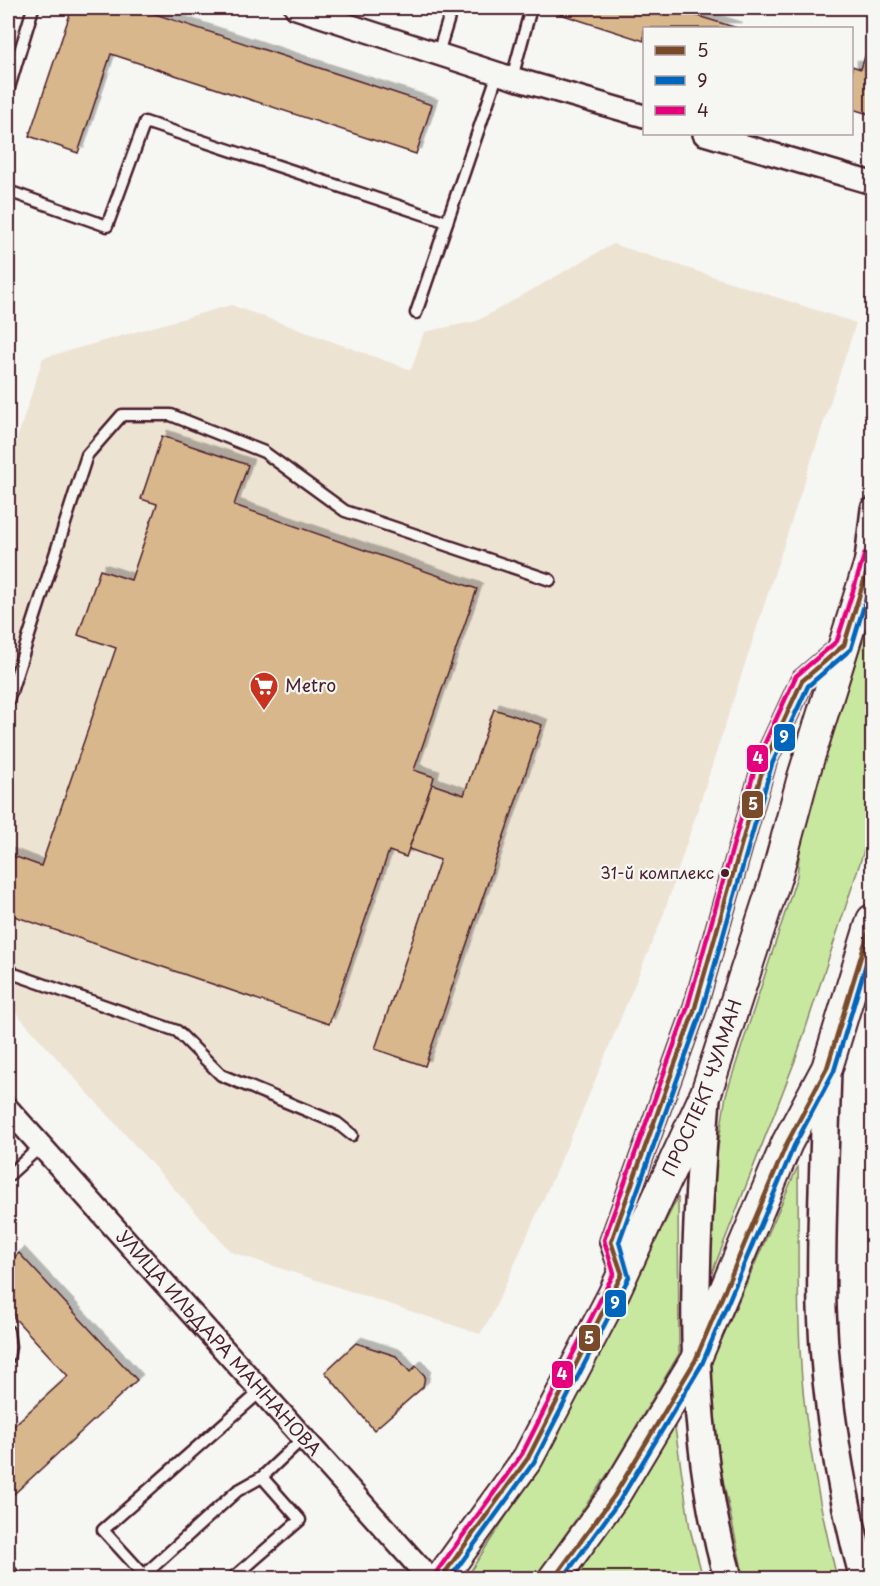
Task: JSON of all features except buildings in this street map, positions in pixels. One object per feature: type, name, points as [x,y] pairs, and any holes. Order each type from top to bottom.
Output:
[{"type":"main road","name":"ПРОСПЕКТ ЧУЛМАН","points":[[441,1578],[528,1458],[622,1274],[706,1094],[777,874],[844,645],[873,555]]},
{"type":"main road","points":[[554,1578],[614,1496],[695,1361],[787,1143],[827,1068],[873,920]]},
{"type":"street","points":[[296,8],[505,75],[643,115]]},
{"type":"street","points":[[707,135],[873,183]]},
{"type":"street","points":[[863,584],[873,509]]},
{"type":"street","points":[[622,1274],[610,1242],[694,1011],[765,762],[802,681],[844,645]]},
{"type":"street","points":[[827,1068],[822,1311],[831,1400],[849,1523],[864,1578]]},
{"type":"street","points":[[706,1094],[695,1244],[695,1361],[707,1473],[728,1578]]},
{"type":"street","name":"УЛИЦА ИЛЬДАРА МАННАНОВА","points":[[8,1109],[429,1578]]},
{"type":"lane","points":[[8,91],[33,8]]},
{"type":"lane","points":[[438,54],[452,8]]},
{"type":"lane","points":[[416,313],[447,222],[531,8]]},
{"type":"lane","points":[[8,191],[107,226],[145,122],[447,222]]},
{"type":"lane","points":[[8,701],[87,455],[122,415],[171,415],[264,452],[345,511],[550,580]]},
{"type":"lane","points":[[8,968],[14,974],[177,1030],[221,1075],[337,1123],[352,1135]]},
{"type":"lane","points":[[8,1176],[41,1146]]},
{"type":"lane","points":[[8,1331],[10,1347],[8,1358]]},
{"type":"lane","points":[[261,1391],[103,1530],[146,1577],[237,1491],[262,1477],[303,1438]]},
{"type":"lane","points":[[233,1578],[300,1520],[262,1477]]},
{"type":"lane","points":[[8,1569],[16,1578]]},
{"type":"shaded area","points":[[613,244],[856,323],[663,916],[579,1119],[491,1317],[480,1334],[231,1252],[8,1004],[8,467],[43,358],[231,305],[411,370],[424,332],[477,321]]},
{"type":"green space","points":[[872,610],[872,826],[796,1058],[708,1283],[715,1167],[726,1095],[797,876],[802,831]]},
{"type":"green space","points":[[798,1166],[798,1292],[803,1386],[815,1478],[837,1578],[744,1578],[720,1466],[710,1366]]},
{"type":"green space","points":[[678,1197],[679,1354],[609,1472],[535,1578],[466,1578],[525,1487],[582,1386]]},
{"type":"green space","points":[[674,1421],[690,1529],[703,1578],[576,1578]]},
{"type":"transit line","name":"4","points":[[435,1574],[522,1454],[614,1273],[604,1240],[687,1009],[758,758],[796,676],[837,641],[865,553]]},
{"type":"transit line","name":"5","points":[[441,1578],[528,1458],[622,1274],[611,1242],[694,1011],[765,761],[802,681],[844,645],[872,555]]},
{"type":"transit line","name":"9","points":[[450,1578],[534,1462],[629,1277],[619,1242],[701,1013],[772,764],[808,686],[851,649],[872,579]]},
{"type":"transit line","name":"5","points":[[554,1578],[614,1496],[695,1361],[787,1143],[827,1068],[872,920]]},
{"type":"transit line","name":"9","points":[[563,1578],[620,1500],[702,1364],[794,1146],[834,1071],[872,944]]},
{"type":"place","name":"Metro","points":[[264,712]]},
{"type":"place","name":"31-й комплекс","points":[[725,873]]}]
